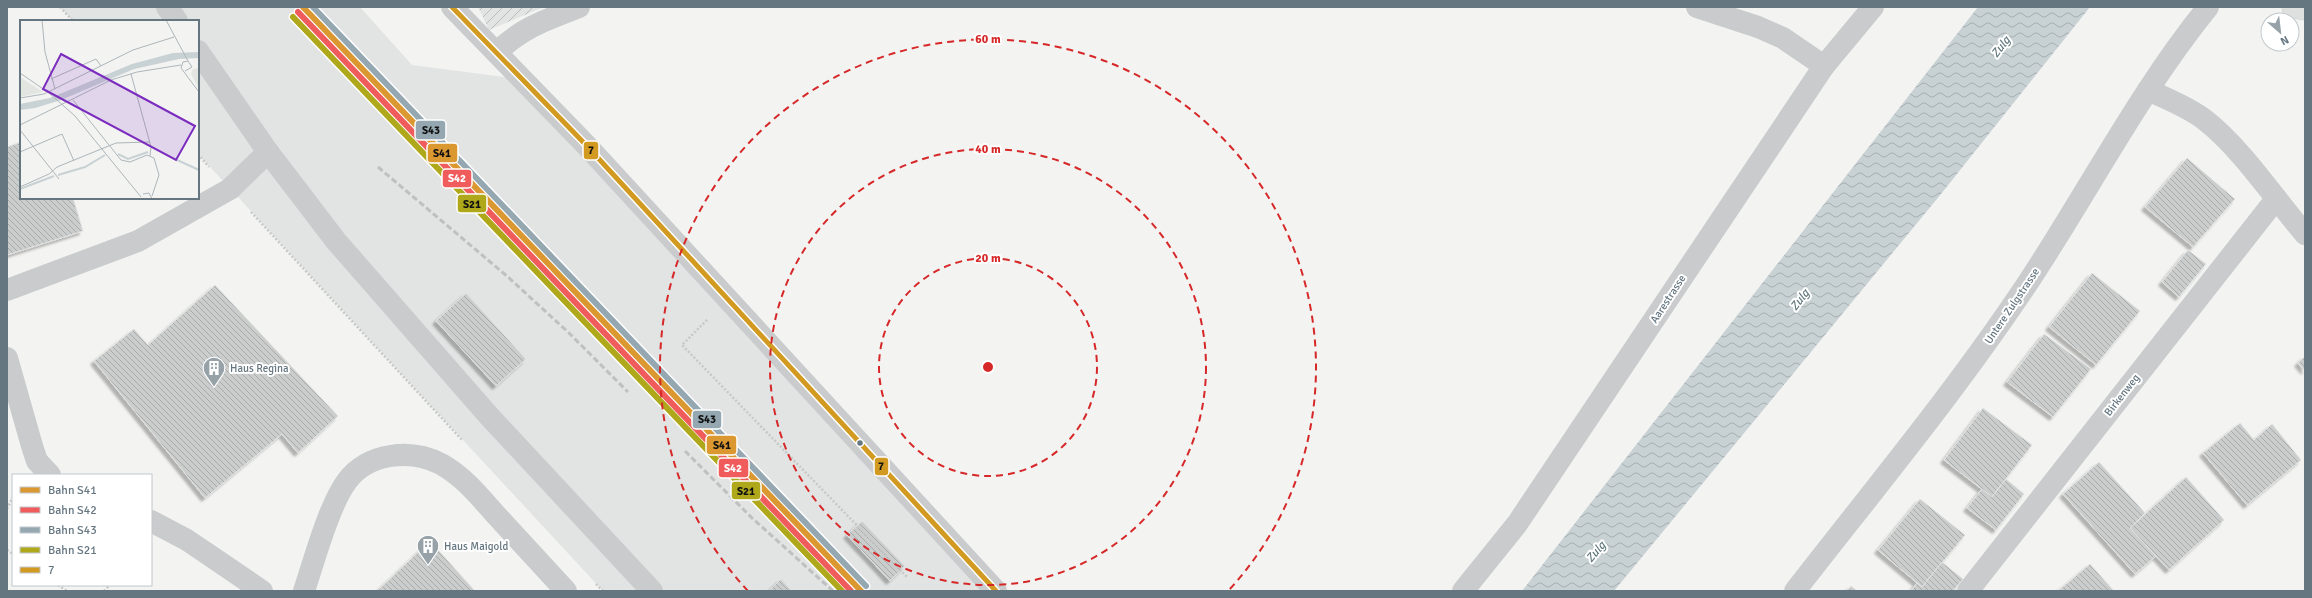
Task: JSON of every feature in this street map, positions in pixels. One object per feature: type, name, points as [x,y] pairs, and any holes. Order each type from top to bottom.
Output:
[{"type":"highway","points":[[2293,7],[2305,9]]},
{"type":"street","points":[[167,7],[176,20]]},
{"type":"street","points":[[452,7],[497,52],[866,448],[996,591]]},
{"type":"street","points":[[497,52],[514,36],[526,28],[579,7]]},
{"type":"street","points":[[1697,7],[1758,27],[1783,38],[1824,66]]},
{"type":"street","name":"Aarestrasse","points":[[1464,591],[1517,524],[1548,480],[1824,66],[1873,7]]},
{"type":"street","name":"Untere Zulgstrasse","points":[[1795,591],[1986,345],[2032,276],[2148,90],[2191,28],[2208,7]]},
{"type":"street","points":[[199,52],[268,152],[336,241],[489,416],[652,591]]},
{"type":"street","points":[[2148,90],[2177,104],[2204,120],[2234,148],[2305,234]]},
{"type":"street","points":[[7,290],[138,241],[230,189],[268,152]]},
{"type":"street","name":"Birkenweg","points":[[1968,591],[2276,199]]},
{"type":"street","points":[[7,358],[37,461],[49,474]]},
{"type":"street","points":[[304,591],[335,502],[347,481],[362,466],[388,455],[416,456],[440,463],[462,478],[566,591]]},
{"type":"street","points":[[152,521],[181,536],[262,591]]},
{"type":"path","points":[[60,7],[72,20]]},
{"type":"path","points":[[230,189],[465,442]]},
{"type":"path","points":[[682,344],[907,577]]},
{"type":"path","points":[[7,509],[12,499]]},
{"type":"path","points":[[592,580],[603,591]]},
{"type":"shaded area","points":[[60,7],[360,7],[412,65],[520,79],[1007,591],[603,591],[199,155],[199,20],[72,20]]},
{"type":"shaded area","points":[[478,7],[544,7],[489,30]]},
{"type":"water","name":"Zulg","points":[[1978,7],[2090,7],[1941,194],[1614,591],[1522,591]]},
{"type":"building","points":[[20,142],[20,199],[73,199],[83,231],[7,255],[7,147]]},
{"type":"building","points":[[2187,158],[2235,199],[2193,247],[2145,207]]},
{"type":"building","points":[[2188,250],[2206,264],[2179,297],[2162,282]]},
{"type":"building","points":[[2092,273],[2140,311],[2096,365],[2049,327]]},
{"type":"building","name":"Haus Regina","points":[[215,285],[338,416],[298,453],[282,434],[205,498],[94,361],[134,329],[148,345]]},
{"type":"building","points":[[466,293],[526,359],[496,386],[436,321]]},
{"type":"building","points":[[2044,334],[2091,369],[2053,417],[2007,382]]},
{"type":"building","points":[[2305,356],[2305,371],[2298,363]]},
{"type":"building","points":[[1983,408],[2032,445],[1992,497],[1944,460]]},
{"type":"building","points":[[2240,423],[2254,440],[2272,424],[2301,460],[2247,505],[2203,453]]},
{"type":"building","points":[[2099,462],[2145,513],[2130,528],[2156,556],[2135,574],[2063,494]]},
{"type":"building","points":[[2186,477],[2224,520],[2169,570],[2130,528]]},
{"type":"building","points":[[2006,479],[2024,494],[1996,530],[1967,508],[1982,489],[1992,497]]},
{"type":"building","points":[[1920,499],[1965,535],[1922,587],[1878,550]]},
{"type":"building","points":[[862,521],[905,566],[890,581],[847,535]]},
{"type":"building","name":"Haus Maigold","points":[[430,541],[475,591],[377,591]]},
{"type":"building","points":[[1942,562],[1963,579],[1953,591],[1911,591],[1917,583],[1922,587]]},
{"type":"building","points":[[2090,564],[2114,591],[2058,591]]},
{"type":"building","points":[[781,579],[792,591],[769,591]]},
{"type":"building","points":[[1851,586],[1857,591],[1847,591]]},
{"type":"railway","points":[[378,167],[508,277],[569,333],[628,392]]},
{"type":"railway","points":[[685,451],[751,517],[833,591]]},
{"type":"rail line","name":"S41","points":[[303,7],[861,591]]},
{"type":"rail line","name":"S43","points":[[313,7],[866,586]]},
{"type":"rail line","name":"S42","points":[[298,12],[851,591]]},
{"type":"rail line","name":"S21","points":[[293,17],[842,591]]},
{"type":"transit line","name":"7","points":[[452,7],[587,146],[996,591]]},
{"type":"place","name":"Haus Regina","points":[[214,388]]},
{"type":"place","name":"Haus Maigold","points":[[428,566]]}]
